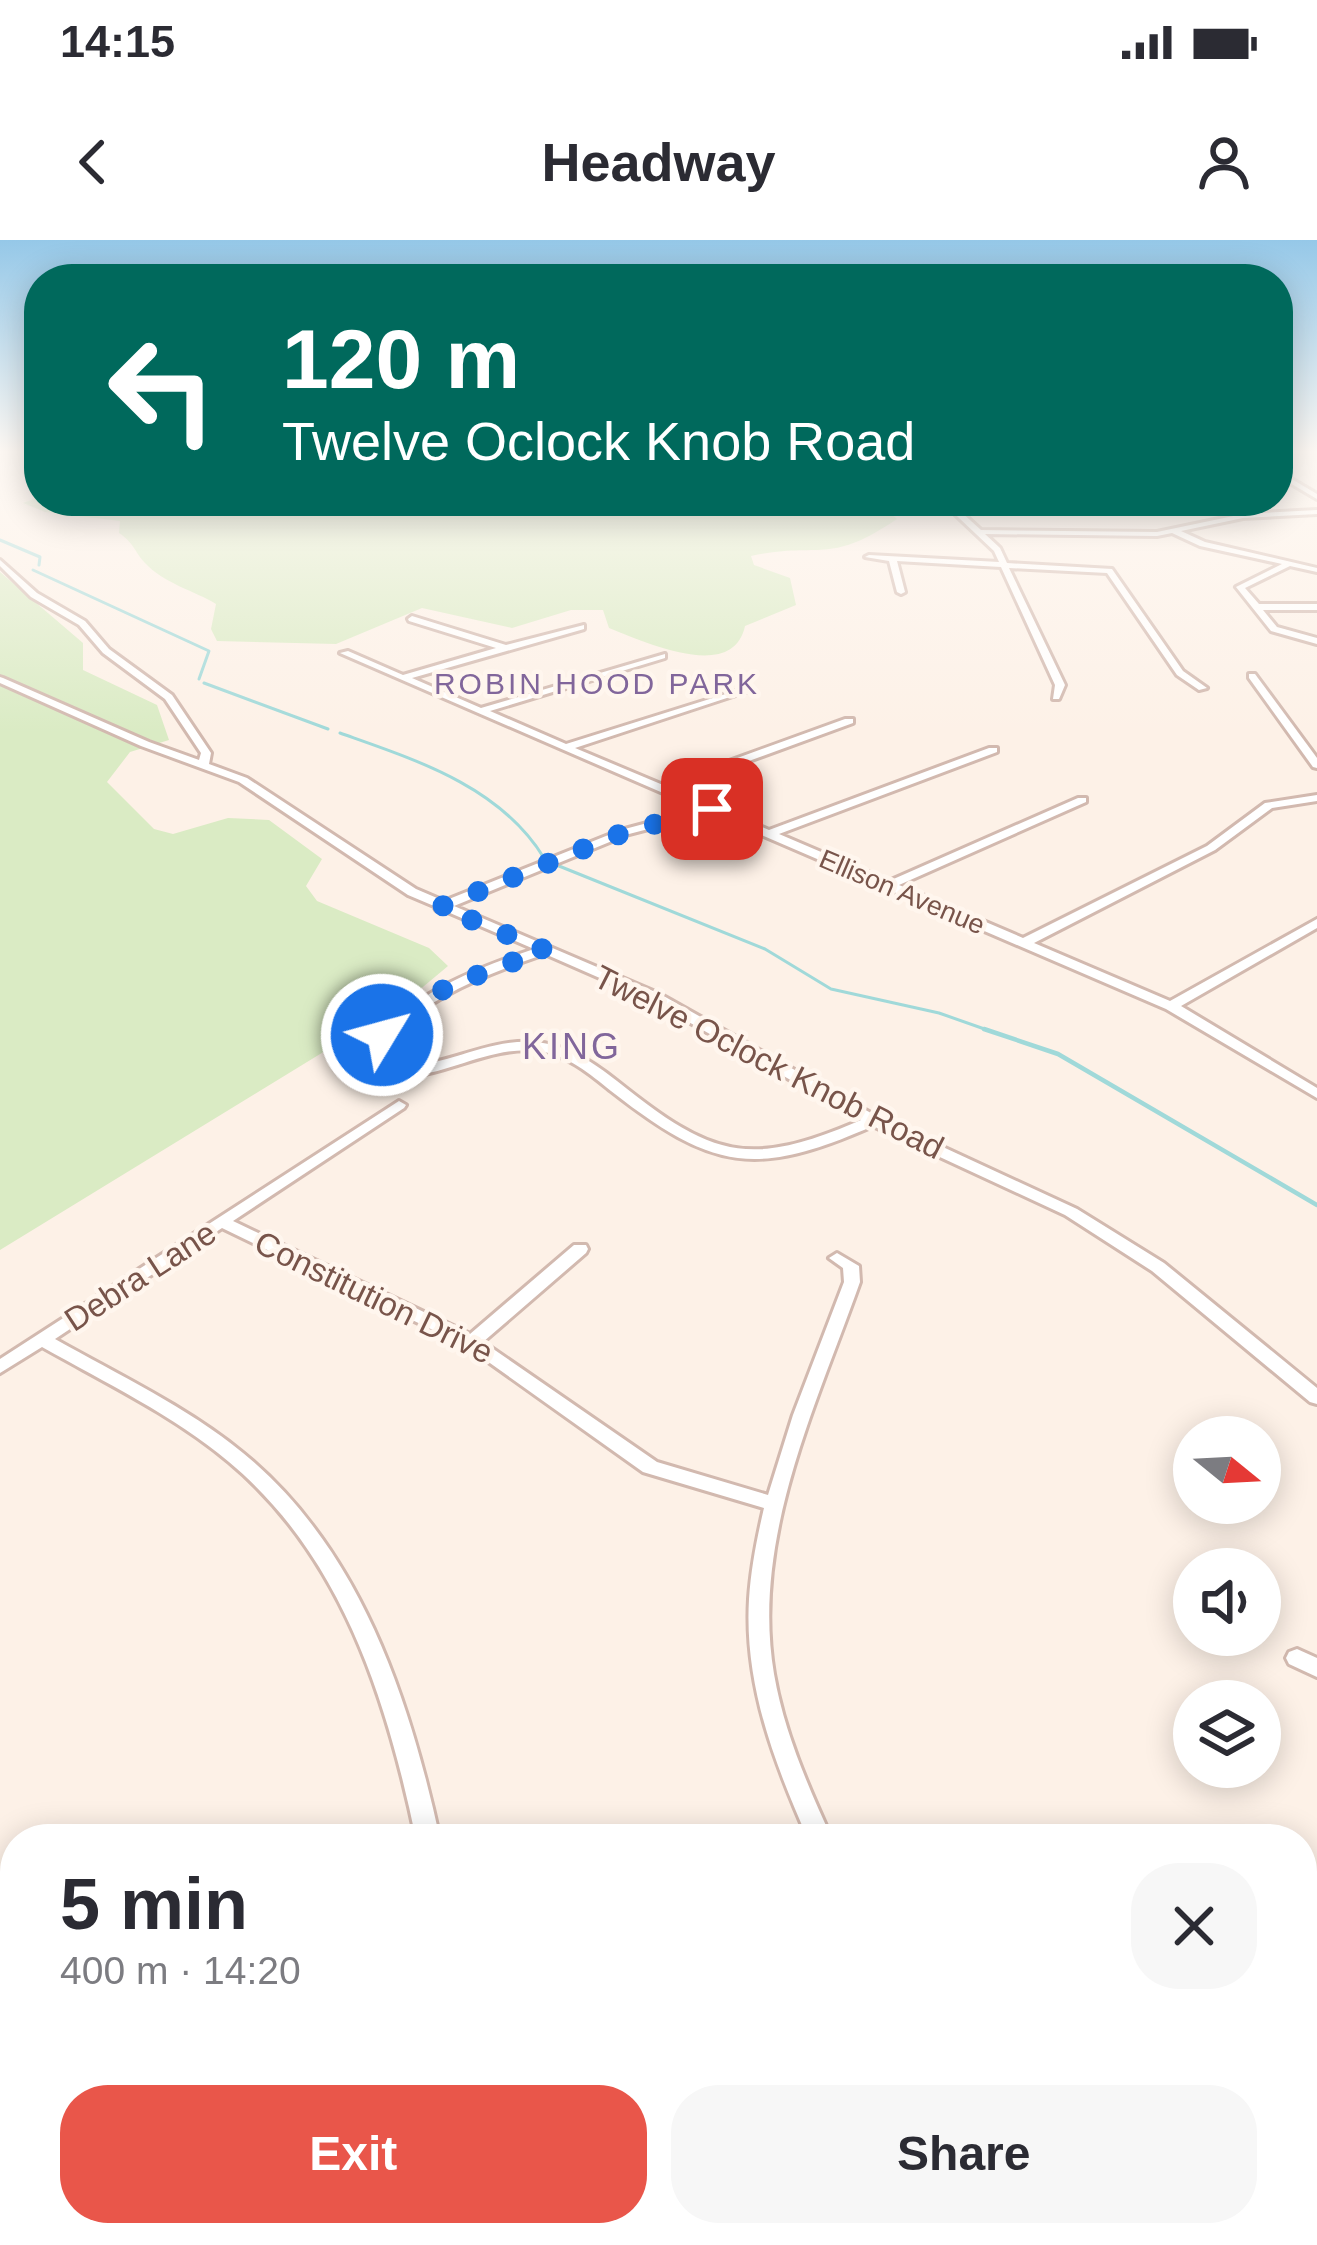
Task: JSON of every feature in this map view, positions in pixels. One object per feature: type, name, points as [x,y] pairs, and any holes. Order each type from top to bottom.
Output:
[{"type":"street","points":[[992,547],[1060,685],[1056,697]]},
{"type":"street","points":[[1214,547],[1317,570]]},
{"type":"street","points":[[869,557],[1078,565],[1114,573],[1180,673],[1202,688]]},
{"type":"street","points":[[893,559],[902,592]]},
{"type":"street","points":[[0,562],[34,596],[82,623],[106,651],[169,697],[206,753],[204,764]]},
{"type":"street","points":[[1289,564],[1244,581],[1240,587],[1274,629],[1317,641]]},
{"type":"street","points":[[1256,607],[1317,608]]},
{"type":"street","points":[[412,619],[506,648]]},
{"type":"street","points":[[404,678],[581,628]]},
{"type":"street","name":"Ellison Avenue","points":[[345,653],[1172,1006],[1317,1094]]},
{"type":"street","points":[[481,711],[662,656]]},
{"type":"street","points":[[1252,676],[1317,765]]},
{"type":"street","name":"Twelve Oclock Knob Road","points":[[0,680],[243,780],[384,877],[440,907],[679,1009],[873,1120],[1030,1191],[1158,1267],[1317,1398]]},
{"type":"street","points":[[567,747],[745,688]]},
{"type":"street","points":[[662,789],[849,721]]},
{"type":"street","points":[[769,834],[994,749]]},
{"type":"street","points":[[1022,944],[1210,848],[1269,805],[1317,798]]},
{"type":"street","points":[[888,886],[1082,800]]},
{"type":"street","points":[[440,907],[625,832],[712,809]]},
{"type":"street","points":[[1172,1006],[1317,923]]},
{"type":"street","points":[[545,950],[448,986],[382,1035],[363,1063],[391,1073],[494,1048],[546,1048],[577,1058],[677,1132],[746,1157],[789,1156],[873,1120]]},
{"type":"street","name":"Debra Lane","points":[[0,1366],[399,1105]]},
{"type":"street","name":"Constitution Drive","points":[[222,1222],[472,1342],[519,1371],[631,1458],[686,1482],[776,1504]]},
{"type":"street","points":[[472,1342],[580,1249]]},
{"type":"street","points":[[814,1824],[779,1738],[760,1648],[762,1562],[776,1504],[852,1282],[851,1266],[837,1258]]},
{"type":"street","points":[[41,1340],[215,1441],[292,1513],[344,1594],[384,1677],[424,1824]]},
{"type":"green space","points":[[132,547],[840,547],[751,556],[754,565],[790,578],[796,605],[745,626],[737,643],[724,652],[706,655],[665,649],[609,628],[603,610],[571,610],[512,628],[422,608],[336,644],[217,641],[211,629],[216,604],[170,581]]},
{"type":"green space","points":[[0,572],[83,643],[83,670],[157,705],[169,740],[130,752],[107,782],[154,829],[173,834],[228,818],[269,820],[322,859],[306,886],[317,901],[429,948],[448,966],[405,1002],[0,1250]]},
{"type":"waterway","points":[[15,547],[40,557],[39,565]]},
{"type":"waterway","points":[[33,570],[209,651],[199,679]]},
{"type":"waterway","points":[[204,683],[328,729]]},
{"type":"waterway","points":[[340,733],[426,765],[480,794],[526,833],[544,858]]},
{"type":"waterway","points":[[559,866],[765,949],[831,989],[939,1013],[993,1032]]},
{"type":"waterway","points":[[984,1029],[1058,1054],[1317,1205]]},
{"type":"district","name":"ROBIN HOOD PARK","points":[[597,683]]},
{"type":"district","name":"KING","points":[[572,1046]]},
{"type":"route","points":[[382,1035],[448,986],[545,950],[440,907],[625,832],[712,809]]}]
